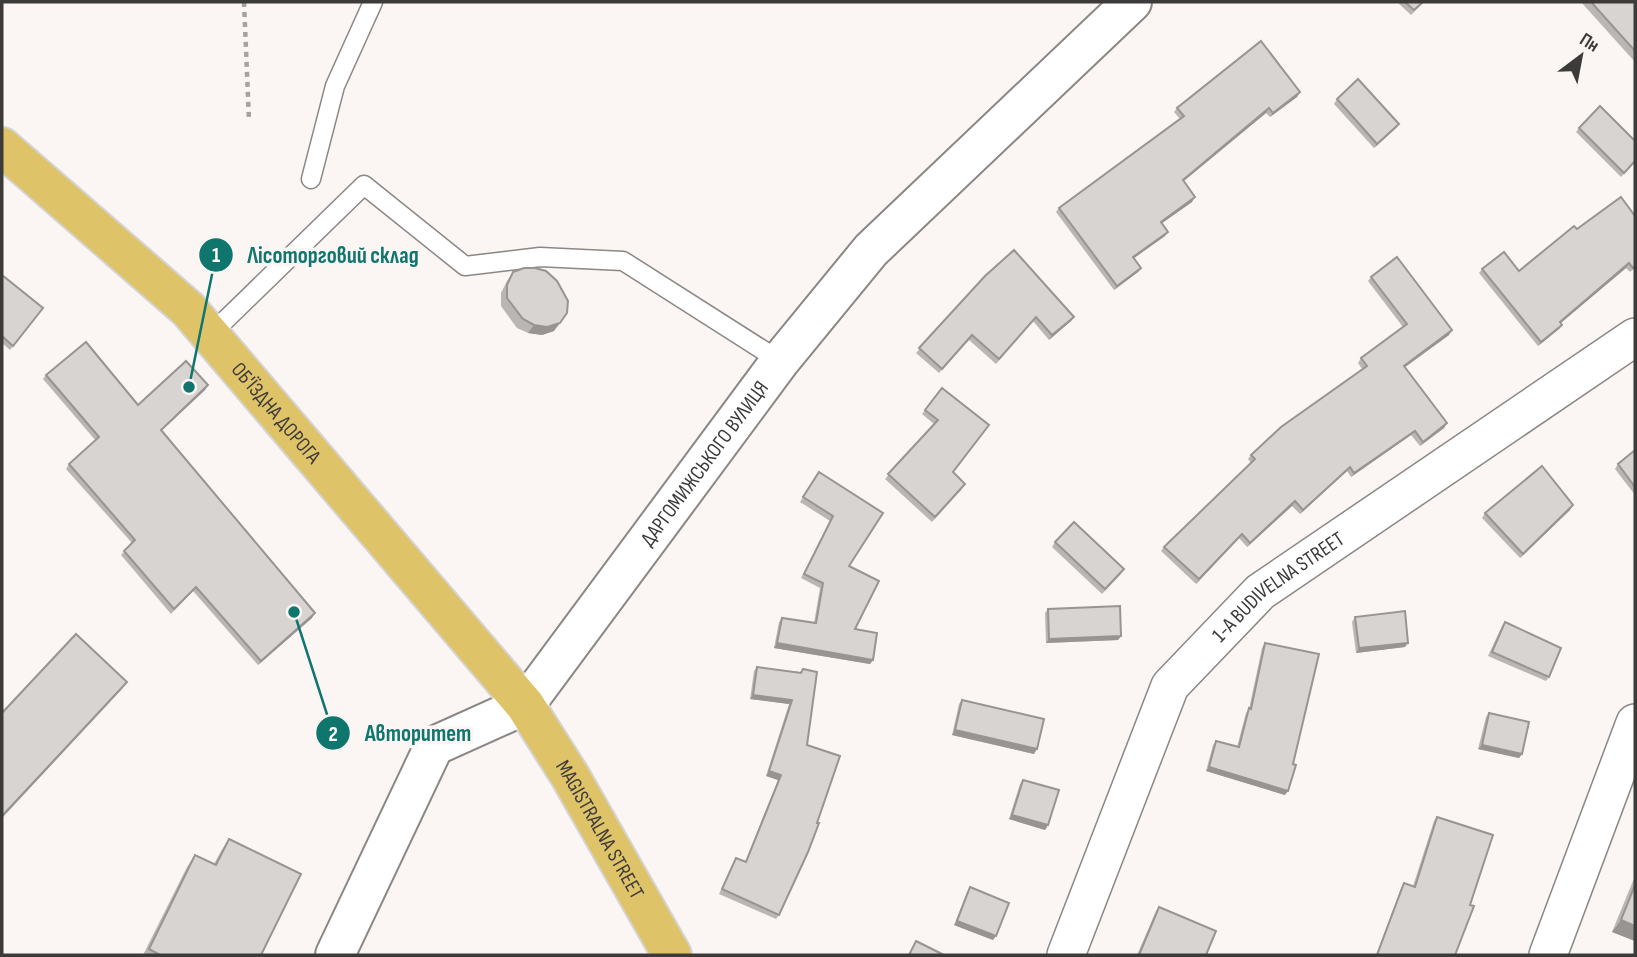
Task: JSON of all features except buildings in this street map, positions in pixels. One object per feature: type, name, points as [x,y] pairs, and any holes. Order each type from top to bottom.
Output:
[{"type":"main road","name":"ОБ'ЇЗДНА ДОРОГА","points":[[2,147],[188,309],[525,705]]},
{"type":"main road","name":"MAGISTRALNA STREET","points":[[525,705],[570,776],[672,955]]},
{"type":"street","name":"ДАРГОМИЖСЬКОГО ВУЛИЦЯ","points":[[335,955],[435,746],[525,705],[780,361],[871,250],[1132,2]]},
{"type":"street","name":"1-A BUDIVELNA STREET","points":[[1066,955],[1170,686],[1260,592],[1635,337]]},
{"type":"street","points":[[1548,955],[1635,723]]},
{"type":"lane","points":[[312,179],[335,86],[373,2]]},
{"type":"lane","points":[[210,335],[364,185],[465,265],[540,257],[623,261],[780,361]]},
{"type":"path","points":[[244,2],[249,120]]},
{"type":"place","name":"Лісоторговий склад","points":[[189,387]]},
{"type":"place","name":"Авторитет","points":[[294,612]]}]
